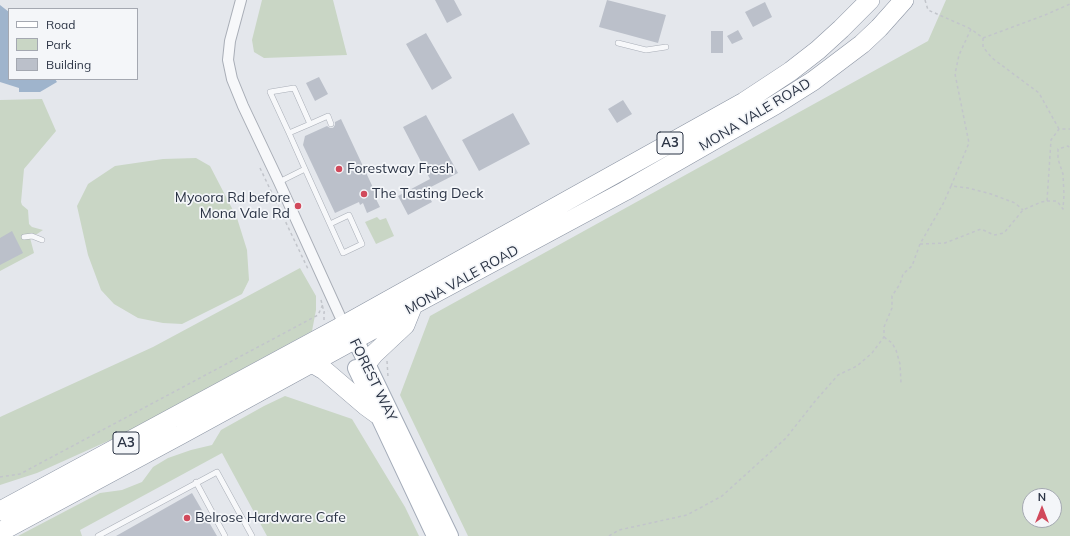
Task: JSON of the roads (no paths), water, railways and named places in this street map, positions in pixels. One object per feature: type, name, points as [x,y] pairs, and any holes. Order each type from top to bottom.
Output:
[{"type":"highway","name":"MONA VALE ROAD","points":[[0,532],[312,363],[348,336],[750,98],[791,72],[818,50],[870,0]]},
{"type":"highway","name":"MONA VALE ROAD","points":[[0,511],[348,336],[413,306],[625,191],[775,105],[813,81],[862,44],[879,28],[904,0]]},
{"type":"highway","points":[[366,364],[374,354],[405,325],[413,306]]},
{"type":"highway","points":[[312,363],[324,370],[377,414]]},
{"type":"main road","name":"FOREST WAY","points":[[348,336],[366,364],[450,536]]},
{"type":"main road","name":"FOREST WAY","points":[[348,336],[377,414],[435,536]]},
{"type":"street","points":[[241,0],[230,41],[228,60],[232,79],[348,336]]},
{"type":"lane","points":[[618,43],[646,50],[666,47]]},
{"type":"lane","points":[[310,124],[294,88],[270,92],[343,253],[362,244],[349,215],[330,224]]},
{"type":"lane","points":[[289,133],[328,116],[331,124]]},
{"type":"lane","points":[[279,182],[305,169]]},
{"type":"lane","points":[[24,236],[32,236],[42,240]]},
{"type":"lane","points":[[98,536],[217,472],[252,536]]},
{"type":"lane","points":[[196,482],[225,536]]},
{"type":"water","points":[[0,5],[8,11],[8,80],[56,80],[57,82],[40,92],[19,92],[19,88],[0,82]]},
{"type":"place","name":"Forestway Fresh","points":[[339,169]]},
{"type":"place","name":"The Tasting Deck","points":[[364,194]]},
{"type":"place","name":"Myoora Rd before Mona Vale Rd","points":[[298,206]]},
{"type":"place","name":"Belrose Hardware Cafe","points":[[187,518]]}]
